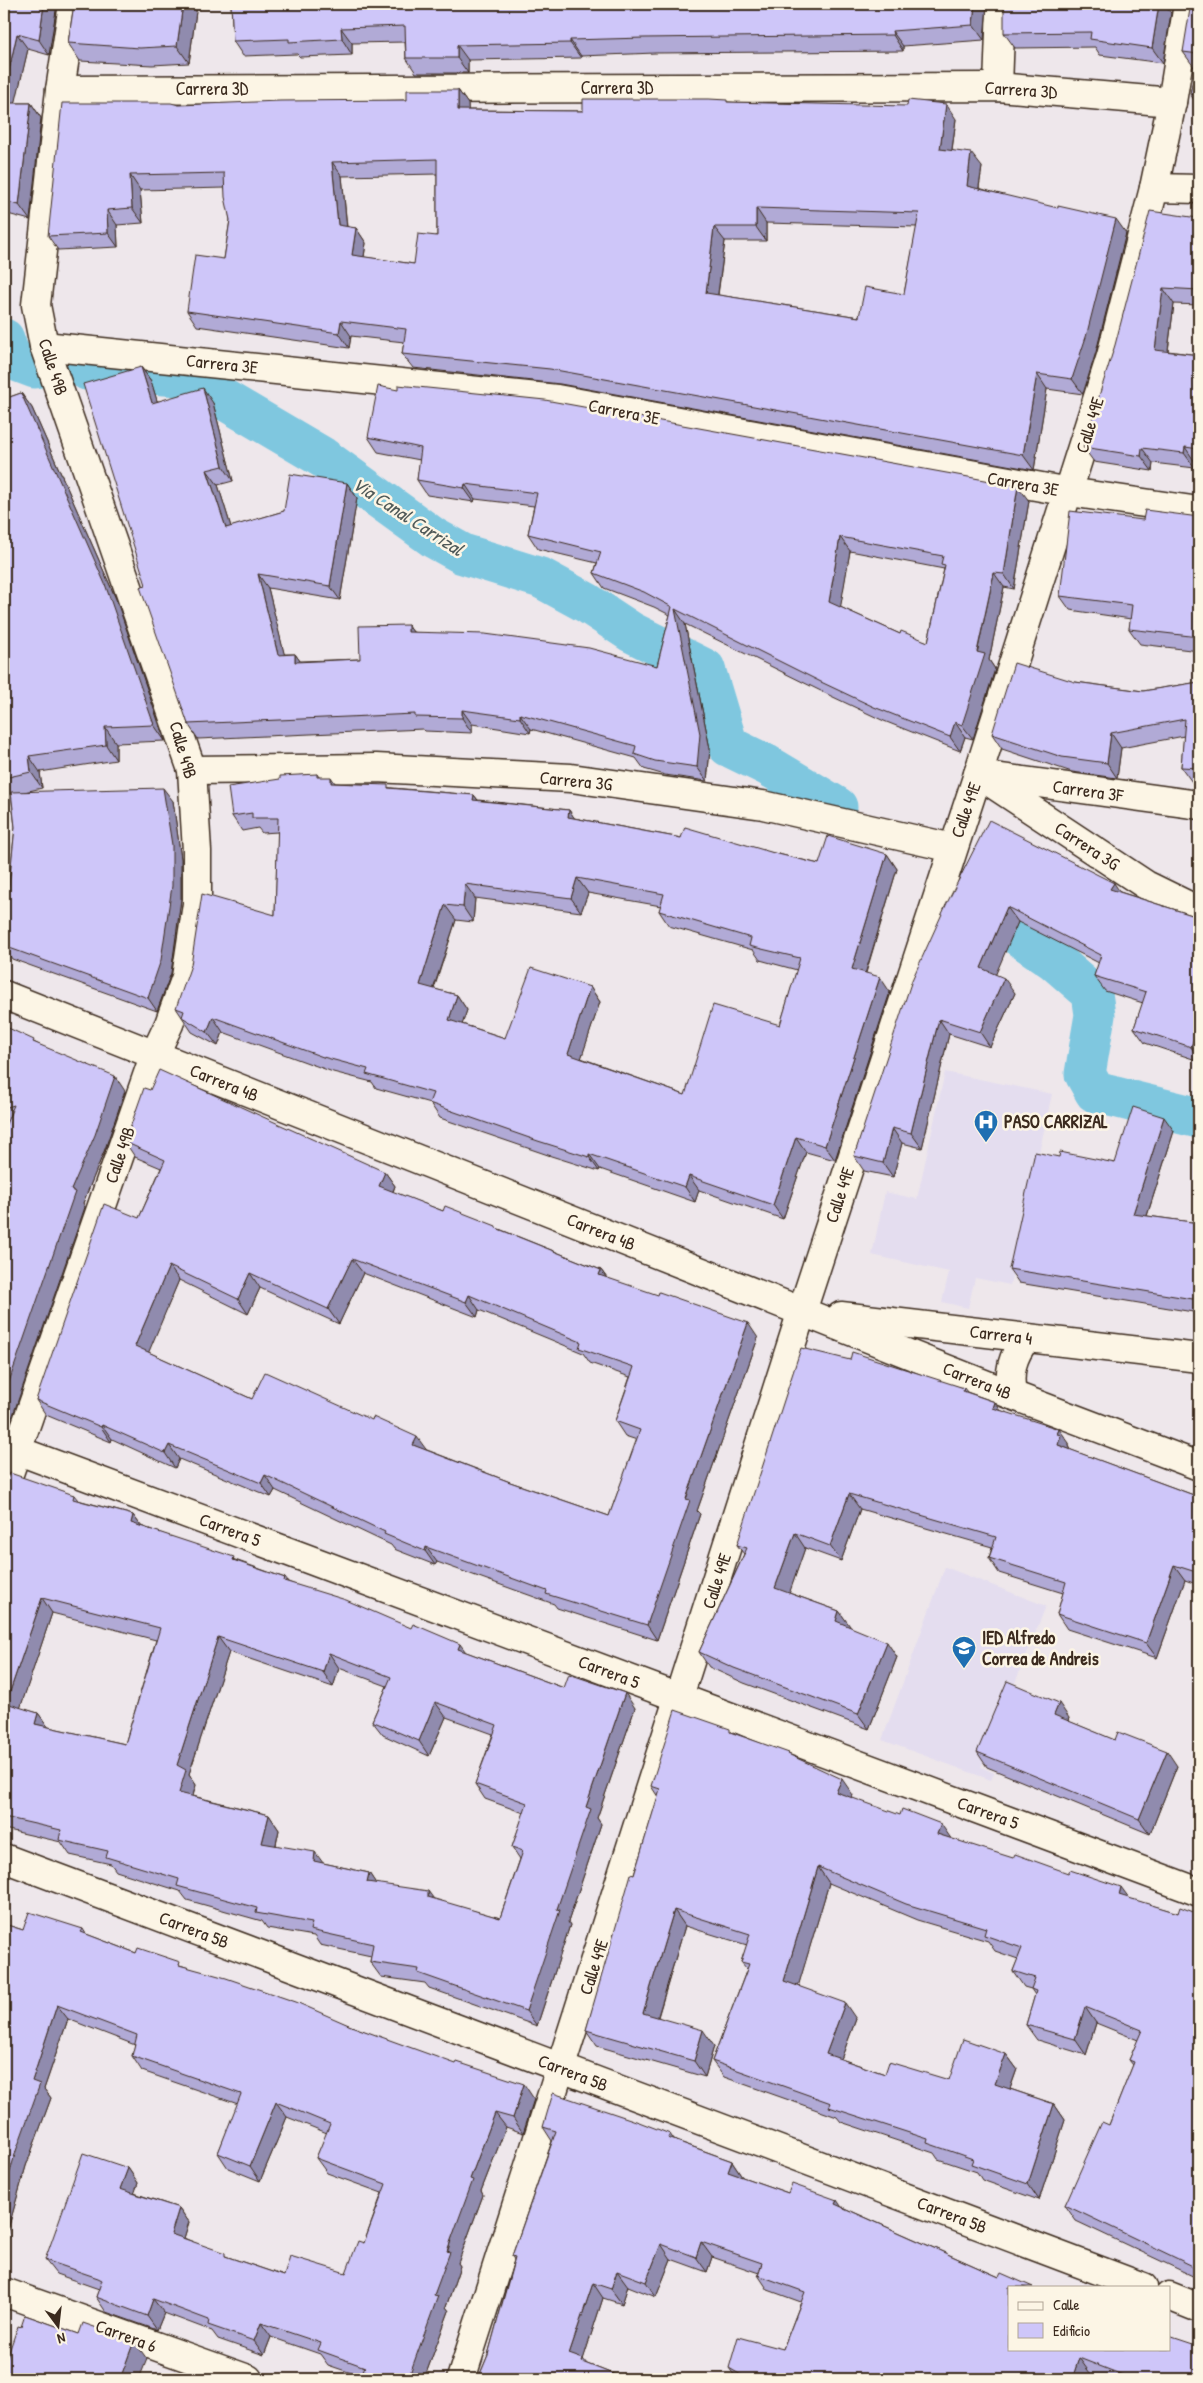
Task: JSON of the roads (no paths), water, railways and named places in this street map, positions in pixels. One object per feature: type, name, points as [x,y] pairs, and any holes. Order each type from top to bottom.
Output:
[{"type":"street","name":"Calle 49B","points":[[4,1488],[154,1056],[169,1024],[186,977],[197,904],[192,770],[44,346],[36,305],[60,90],[73,4]]},
{"type":"street","points":[[998,87],[1001,4]]},
{"type":"street","name":"Calle 49E","points":[[461,2379],[802,1311],[978,774],[1111,356],[1154,188],[1172,102],[1188,4]]},
{"type":"street","name":"Carrera 3D","points":[[60,90],[998,87],[1172,102]]},
{"type":"street","points":[[1154,188],[1199,189]]},
{"type":"street","name":"Carrera 3E","points":[[44,346],[557,399],[1069,492],[1199,511]]},
{"type":"street","name":"Carrera 3G","points":[[192,770],[376,768],[571,778],[763,805],[953,848]]},
{"type":"street","name":"Carrera 3G","points":[[978,774],[1146,885],[1199,911]]},
{"type":"street","name":"Carrera 3F","points":[[978,774],[1199,805]]},
{"type":"street","name":"Carrera 4B","points":[[4,995],[1012,1395],[1199,1466]]},
{"type":"street","name":"Carrera 4","points":[[802,1311],[1199,1358]]},
{"type":"street","points":[[1012,1395],[1009,1380],[1011,1365],[1017,1350],[1026,1338]]},
{"type":"street","name":"Carrera 5","points":[[18,1451],[1199,1892]]},
{"type":"street","name":"Carrera 5B","points":[[4,1858],[1140,2286]]},
{"type":"street","name":"Carrera 6","points":[[4,2292],[248,2379]]},
{"type":"street","points":[[1170,2296],[1199,2308]]},
{"type":"waterway","name":"Via Canal Carrizal","points":[[4,339],[11,359],[35,368]]},
{"type":"waterway","name":"Via Canal Carrizal","points":[[87,370],[181,376],[322,457],[434,538],[463,554],[541,578],[587,603],[631,632],[705,669],[728,746],[767,765],[837,807]]},
{"type":"waterway","name":"Via Canal Carrizal","points":[[969,902],[1054,960],[1092,993],[1095,1015],[1085,1074],[1095,1092],[1199,1118]]},
{"type":"place","name":"PASO CARRIZAL","points":[[986,1143]]},
{"type":"place","name":"IED Alfredo Correa de Andreis","points":[[964,1669]]}]
